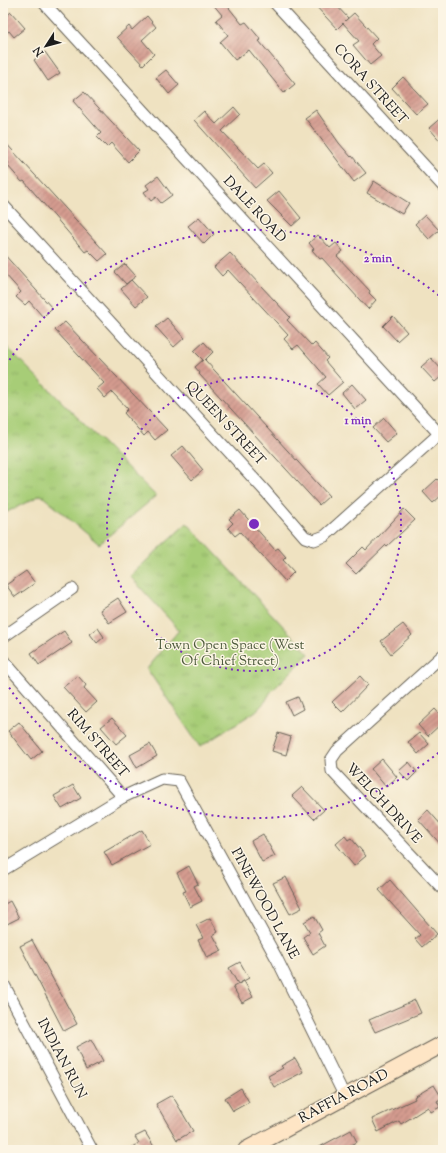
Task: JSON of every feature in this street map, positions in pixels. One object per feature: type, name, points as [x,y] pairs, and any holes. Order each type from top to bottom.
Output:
[{"type":"main road","name":"RAFFIA ROAD","points":[[246,1150],[443,1044]]},
{"type":"street","name":"DALE ROAD","points":[[44,3],[441,436]]},
{"type":"street","name":"CORA STREET","points":[[275,3],[443,186]]},
{"type":"street","name":"QUEEN STREET","points":[[3,205],[266,492],[305,537],[314,540],[325,536],[441,436]]},
{"type":"street","points":[[3,637],[72,589]]},
{"type":"street","name":"WELCH DRIVE","points":[[442,887],[332,770],[332,760],[337,751],[443,655]]},
{"type":"street","name":"RIM STREET","points":[[3,660],[123,797],[3,870]]},
{"type":"street","name":"PINEWOOD LANE","points":[[123,797],[162,779],[179,781],[277,959],[345,1097]]},
{"type":"street","name":"INDIAN RUN","points":[[3,983],[92,1150]]},
{"type":"green space","points":[[3,343],[156,496],[99,544],[41,495],[3,514]]},
{"type":"green space","name":"Town Open Space (West Of Chief Street)","points":[[187,523],[309,654],[270,693],[265,702],[256,711],[200,747],[147,669],[179,630],[130,576]]},
{"type":"building","points":[[212,3],[225,3],[242,24],[246,22],[261,40],[259,41],[295,84],[284,93],[249,50],[235,60],[220,42],[228,35],[216,20],[222,15]]},
{"type":"building","points":[[313,3],[334,3],[348,18],[345,21],[354,13],[377,38],[371,44],[381,56],[370,65],[353,45],[359,41],[343,23],[337,29]]},
{"type":"building","points":[[11,12],[25,28],[14,37],[9,31],[3,36],[3,19]]},
{"type":"building","points":[[147,16],[156,27],[142,40],[154,54],[143,65],[117,37],[129,26],[132,30]]},
{"type":"building","points":[[45,52],[60,73],[48,81],[34,60]]},
{"type":"building","points":[[166,70],[179,85],[169,94],[156,78]]},
{"type":"building","points":[[403,77],[428,104],[416,114],[392,88]]},
{"type":"building","points":[[84,92],[139,151],[128,162],[111,143],[107,147],[97,137],[101,133],[73,101]]},
{"type":"building","points":[[234,107],[240,114],[222,131],[258,169],[264,164],[272,173],[255,188],[194,120],[204,111],[216,124]]},
{"type":"building","points":[[316,110],[339,143],[366,173],[354,182],[305,118]]},
{"type":"building","points":[[443,116],[443,144],[429,128]]},
{"type":"building","points":[[3,140],[107,254],[99,261],[88,250],[85,252],[24,181],[22,182],[7,165],[9,163],[3,157]]},
{"type":"building","points":[[158,176],[172,195],[161,203],[156,197],[151,201],[144,192],[149,189],[146,185]]},
{"type":"building","points":[[374,181],[409,203],[402,214],[367,193]]},
{"type":"building","points":[[279,191],[301,218],[292,226],[267,201]]},
{"type":"building","points":[[425,215],[439,230],[429,239],[415,224]]},
{"type":"building","points":[[199,217],[214,234],[204,244],[188,226]]},
{"type":"building","points":[[318,235],[330,248],[336,243],[343,251],[337,256],[370,291],[369,293],[376,300],[368,309],[322,258],[320,259],[312,250],[314,249],[309,243]]},
{"type":"building","points":[[3,253],[52,308],[43,317],[29,301],[25,305],[16,297],[21,292],[5,274],[3,276]]},
{"type":"building","points":[[230,253],[290,317],[287,320],[312,346],[315,343],[328,358],[325,361],[343,382],[328,395],[318,384],[326,377],[298,345],[293,349],[284,339],[288,335],[228,270],[222,276],[214,267]]},
{"type":"building","points":[[125,264],[136,276],[126,284],[115,272]]},
{"type":"building","points":[[131,280],[147,297],[136,306],[121,289]]},
{"type":"building","points":[[393,316],[407,332],[397,341],[383,326]]},
{"type":"building","points":[[167,318],[184,338],[174,347],[156,327]]},
{"type":"building","points":[[65,322],[167,430],[155,440],[148,432],[144,436],[124,413],[128,409],[112,392],[105,398],[97,389],[104,383],[55,330]]},
{"type":"building","points":[[204,342],[213,352],[205,360],[329,496],[319,505],[199,374],[200,373],[195,367],[203,360],[194,351]]},
{"type":"building","points":[[431,358],[443,371],[443,375],[435,382],[421,367]]},
{"type":"building","points":[[352,384],[366,400],[355,409],[342,393]]},
{"type":"building","points":[[384,418],[397,433],[386,442],[373,428]]},
{"type":"building","points":[[183,446],[203,470],[192,480],[171,456]]},
{"type":"building","points":[[437,479],[443,485],[443,494],[433,503],[423,492]]},
{"type":"building","points":[[404,509],[415,520],[356,574],[346,564],[363,547],[366,550]]},
{"type":"building","points":[[240,510],[275,550],[278,548],[286,557],[283,560],[294,572],[285,581],[240,532],[235,536],[228,528],[233,523],[229,519]]},
{"type":"building","points":[[26,571],[35,583],[15,597],[6,585]]},
{"type":"building","points":[[118,598],[127,612],[109,623],[100,610]]},
{"type":"building","points":[[403,624],[412,635],[391,654],[381,641]]},
{"type":"building","points":[[98,628],[104,637],[97,643],[90,634]]},
{"type":"building","points":[[64,631],[72,643],[39,665],[31,653]]},
{"type":"building","points":[[78,676],[86,685],[84,688],[97,702],[86,712],[63,687]]},
{"type":"building","points":[[360,676],[368,685],[342,712],[332,702]]},
{"type":"building","points":[[298,697],[303,709],[292,715],[286,702]]},
{"type":"building","points":[[435,709],[443,718],[443,722],[428,736],[418,725]]},
{"type":"building","points":[[112,718],[127,735],[116,744],[101,727]]},
{"type":"building","points":[[19,722],[42,751],[31,760],[8,731]]},
{"type":"building","points":[[278,733],[291,737],[286,755],[272,751]]},
{"type":"building","points":[[419,733],[429,744],[418,754],[408,742]]},
{"type":"building","points":[[150,744],[157,756],[137,768],[130,755]]},
{"type":"building","points":[[382,759],[397,777],[386,787],[371,769]]},
{"type":"building","points":[[409,762],[417,772],[408,781],[399,771]]},
{"type":"building","points":[[73,785],[81,798],[62,809],[54,796]]},
{"type":"building","points":[[302,787],[324,810],[314,819],[292,796]]},
{"type":"building","points":[[428,810],[443,827],[443,847],[418,819]]},
{"type":"building","points":[[142,830],[150,844],[112,865],[104,852]]},
{"type":"building","points":[[263,834],[275,856],[262,862],[251,841]]},
{"type":"building","points":[[345,836],[348,840],[351,838],[366,856],[354,866],[336,844]]},
{"type":"building","points":[[189,866],[198,884],[194,886],[202,901],[190,907],[183,892],[186,891],[177,873]]},
{"type":"building","points":[[286,877],[302,908],[290,914],[273,883]]},
{"type":"building","points":[[390,880],[437,934],[422,947],[415,939],[420,935],[379,890]]},
{"type":"building","points":[[10,901],[19,918],[7,924],[3,917],[3,905]]},
{"type":"building","points":[[314,916],[322,930],[318,933],[325,946],[313,954],[303,937],[310,932],[304,922]]},
{"type":"building","points":[[210,918],[218,932],[213,935],[222,951],[207,958],[198,940],[203,938],[196,925]]},
{"type":"building","points":[[32,940],[77,1024],[64,1031],[20,946]]},
{"type":"building","points":[[240,962],[249,978],[238,984],[229,968]]},
{"type":"building","points":[[244,981],[253,997],[242,1003],[233,987]]},
{"type":"building","points":[[415,1000],[421,1013],[375,1032],[369,1020]]},
{"type":"building","points":[[91,1039],[103,1061],[86,1070],[76,1047]]},
{"type":"building","points":[[295,1058],[303,1072],[274,1087],[268,1076],[283,1068],[281,1066]]},
{"type":"building","points":[[434,1085],[442,1098],[437,1101],[440,1107],[431,1112],[428,1107],[401,1124],[399,1121],[378,1132],[372,1119],[415,1099],[414,1097]]},
{"type":"building","points":[[241,1088],[249,1102],[233,1111],[225,1098]]},
{"type":"building","points":[[172,1095],[193,1131],[177,1140],[156,1104]]},
{"type":"building","points":[[351,1130],[357,1142],[342,1150],[314,1150]]},
{"type":"building","points":[[145,1132],[156,1150],[126,1150],[139,1143],[135,1137]]}]
